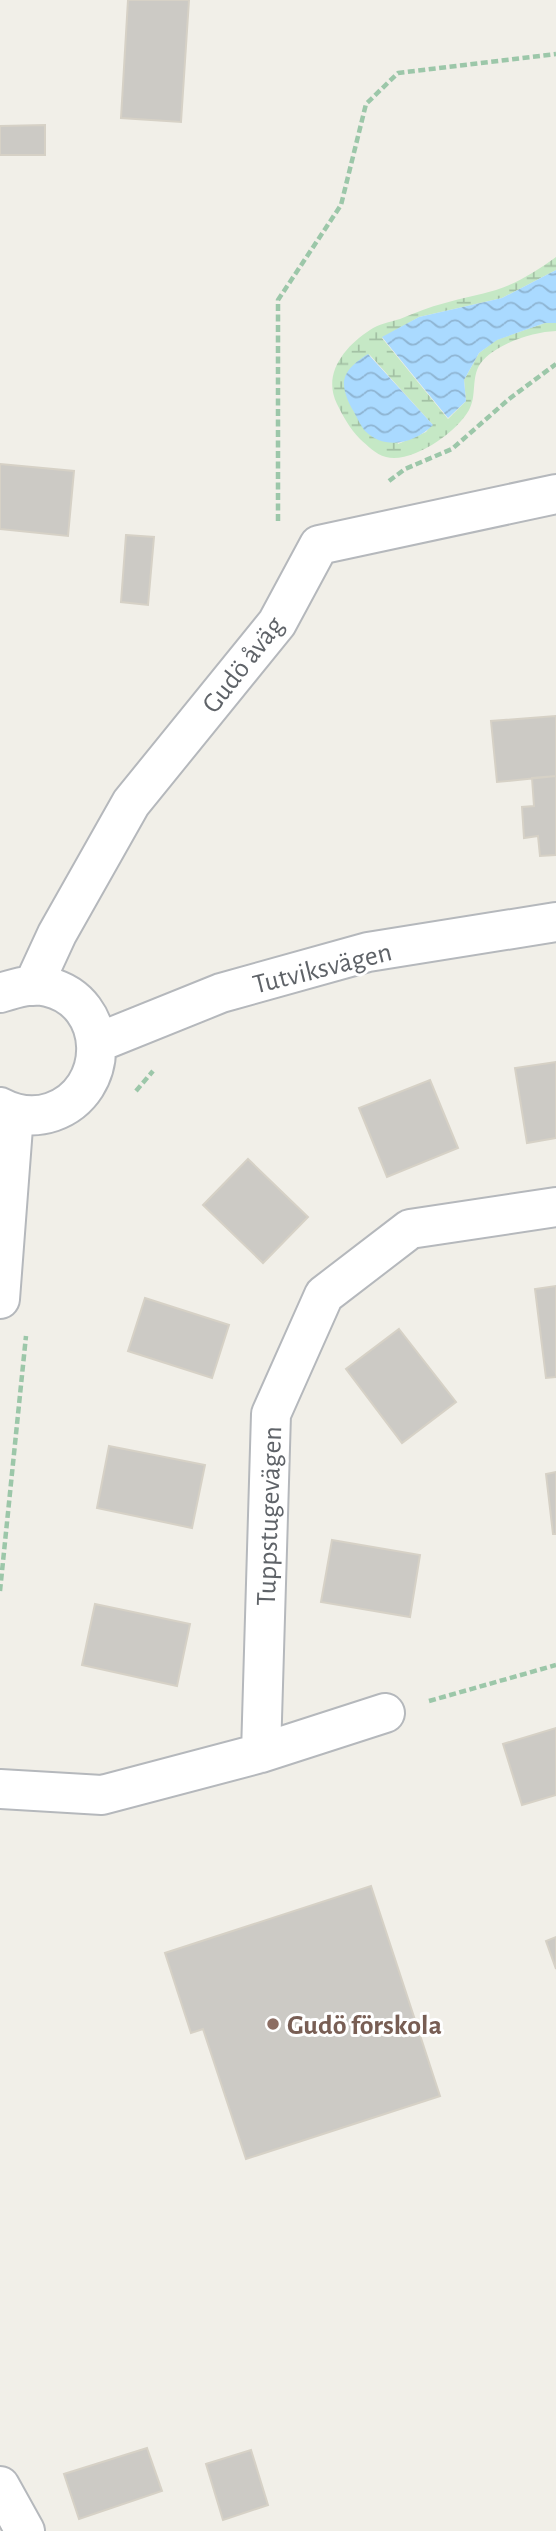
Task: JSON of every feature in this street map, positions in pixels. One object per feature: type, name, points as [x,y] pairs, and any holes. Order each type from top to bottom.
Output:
[{"type":"street","name":"Gudö åväg","points":[[16,989],[57,934],[131,803],[277,623],[319,545],[556,494]]},
{"type":"street","name":"Tutviksvägen","points":[[97,1043],[220,993],[368,952],[556,922]]},
{"type":"street","points":[[0,1299],[7,1111],[40,1116],[64,1108],[83,1091],[95,1068],[97,1043],[89,1017],[72,999],[49,987],[16,989]]},
{"type":"street","name":"Tuppstugevägen","points":[[261,1754],[271,1414],[324,1295],[410,1229],[556,1207]]},
{"type":"street","points":[[0,1789],[102,1795],[261,1754],[384,1713]]},
{"type":"street","points":[[0,2486],[25,2531]]},
{"type":"path","points":[[278,529],[278,300],[341,205],[366,104],[398,73],[556,54]]},
{"type":"path","points":[[388,482],[405,469],[452,449],[509,399],[556,364]]},
{"type":"path","points":[[130,1098],[155,1068]]},
{"type":"path","points":[[0,1591],[26,1332]]},
{"type":"path","points":[[384,1713],[556,1665]]},
{"type":"green space","points":[[556,257],[556,270],[502,298],[419,317],[382,338],[448,419],[466,401],[464,380],[479,353],[496,340],[545,323],[556,323],[556,331],[515,340],[495,351],[480,364],[469,410],[455,428],[421,451],[397,458],[378,454],[356,435],[337,404],[332,382],[338,362],[352,344],[377,326],[433,306],[504,287],[528,276]],"holes":[[[369,354],[432,424],[426,432],[398,444]]]},
{"type":"water","points":[[556,270],[556,323],[545,323],[497,340],[479,353],[464,380],[466,401],[448,418],[382,337],[419,317],[502,298]]},
{"type":"water","points":[[368,354],[433,425],[426,431],[409,440],[391,443],[365,431],[348,401],[344,381],[350,368]]},
{"type":"building","points":[[128,0],[189,0],[181,122],[121,118]]},
{"type":"building","points":[[45,125],[45,155],[0,155],[0,126]]},
{"type":"building","points":[[0,464],[74,471],[68,536],[0,529]]},
{"type":"building","points":[[126,535],[154,537],[148,605],[121,602]]},
{"type":"building","points":[[556,716],[556,776],[497,782],[491,721]]},
{"type":"building","points":[[556,776],[556,855],[540,856],[538,836],[524,838],[522,807],[534,806],[532,778]]},
{"type":"building","points":[[556,1062],[556,1138],[527,1143],[515,1068]]},
{"type":"building","points":[[430,1080],[458,1148],[387,1177],[359,1108]]},
{"type":"building","points":[[248,1159],[308,1217],[263,1263],[203,1205]]},
{"type":"building","points":[[556,1286],[556,1377],[546,1378],[535,1289]]},
{"type":"building","points":[[145,1298],[229,1325],[212,1378],[128,1351]]},
{"type":"building","points":[[399,1329],[456,1402],[402,1443],[346,1369]]},
{"type":"building","points":[[109,1446],[205,1465],[192,1528],[97,1508]]},
{"type":"building","points":[[556,1472],[556,1534],[553,1534],[546,1474]]},
{"type":"building","points":[[332,1540],[420,1555],[410,1617],[321,1602]]},
{"type":"building","points":[[95,1604],[190,1624],[177,1686],[82,1665]]},
{"type":"building","points":[[556,1728],[556,1795],[522,1805],[503,1744]]},
{"type":"building","points":[[371,1886],[440,2096],[246,2159],[203,2029],[191,2033],[165,1953]]},
{"type":"building","points":[[556,1937],[556,1969],[546,1941]]},
{"type":"building","points":[[147,2448],[162,2491],[79,2519],[64,2474]]},
{"type":"building","points":[[251,2450],[268,2505],[223,2520],[206,2464]]},
{"type":"place","name":"Gudö förskola","points":[[273,2024]]}]
